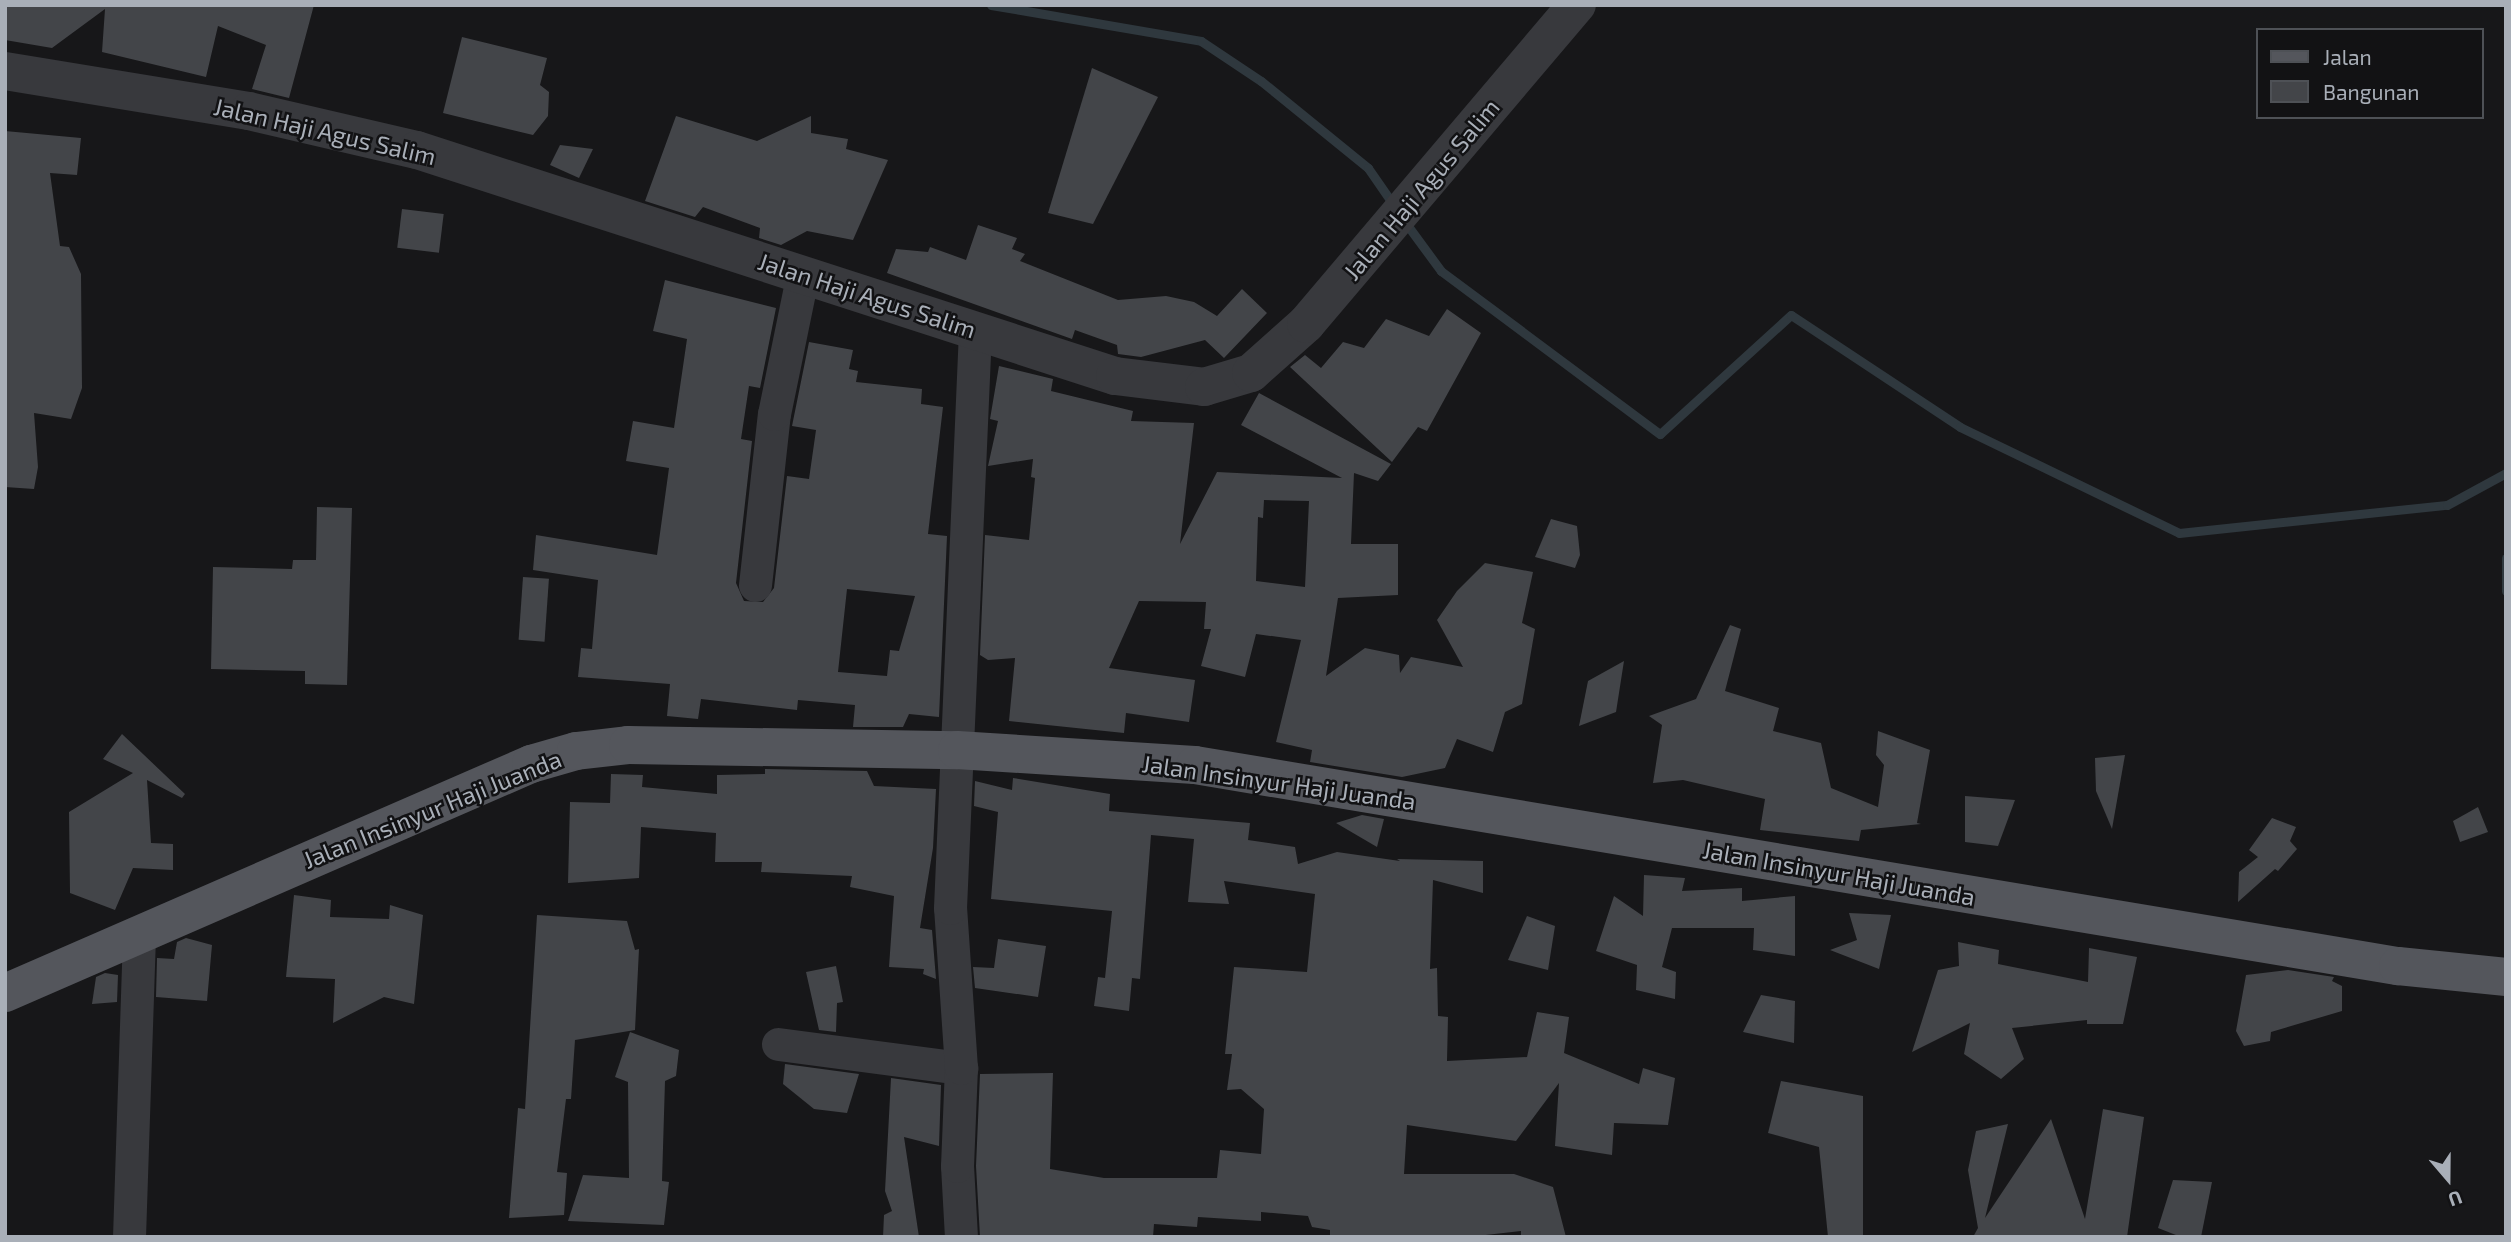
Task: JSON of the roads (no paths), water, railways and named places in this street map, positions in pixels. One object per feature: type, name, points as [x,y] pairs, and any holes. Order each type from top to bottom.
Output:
[{"type":"main road","name":"Jalan Insinyur Haji Juanda","points":[[5,993],[139,932],[505,774],[576,751],[628,745],[957,750],[1195,765],[2398,966],[2500,976]]},
{"type":"street","name":"Jalan Haji Agus Salim","points":[[5,71],[249,111],[379,141],[803,273],[1115,376],[1181,387],[1226,384],[1251,373],[1279,350],[1374,245],[1577,5]]},
{"type":"street","points":[[755,585],[774,414],[803,273]]},
{"type":"street","points":[[961,1237],[957,1167],[961,1068],[950,908],[975,330]]},
{"type":"street","points":[[130,1237],[139,932]]},
{"type":"street","points":[[779,1044],[961,1068]]},
{"type":"waterway","points":[[991,5],[1201,41],[1261,81],[1368,168],[1395,207]]},
{"type":"waterway","points":[[1405,222],[1441,271],[1660,434],[1791,315],[1960,427],[2179,533],[2447,505],[2506,473]]},
{"type":"waterway","points":[[2506,558],[2506,591]]}]
